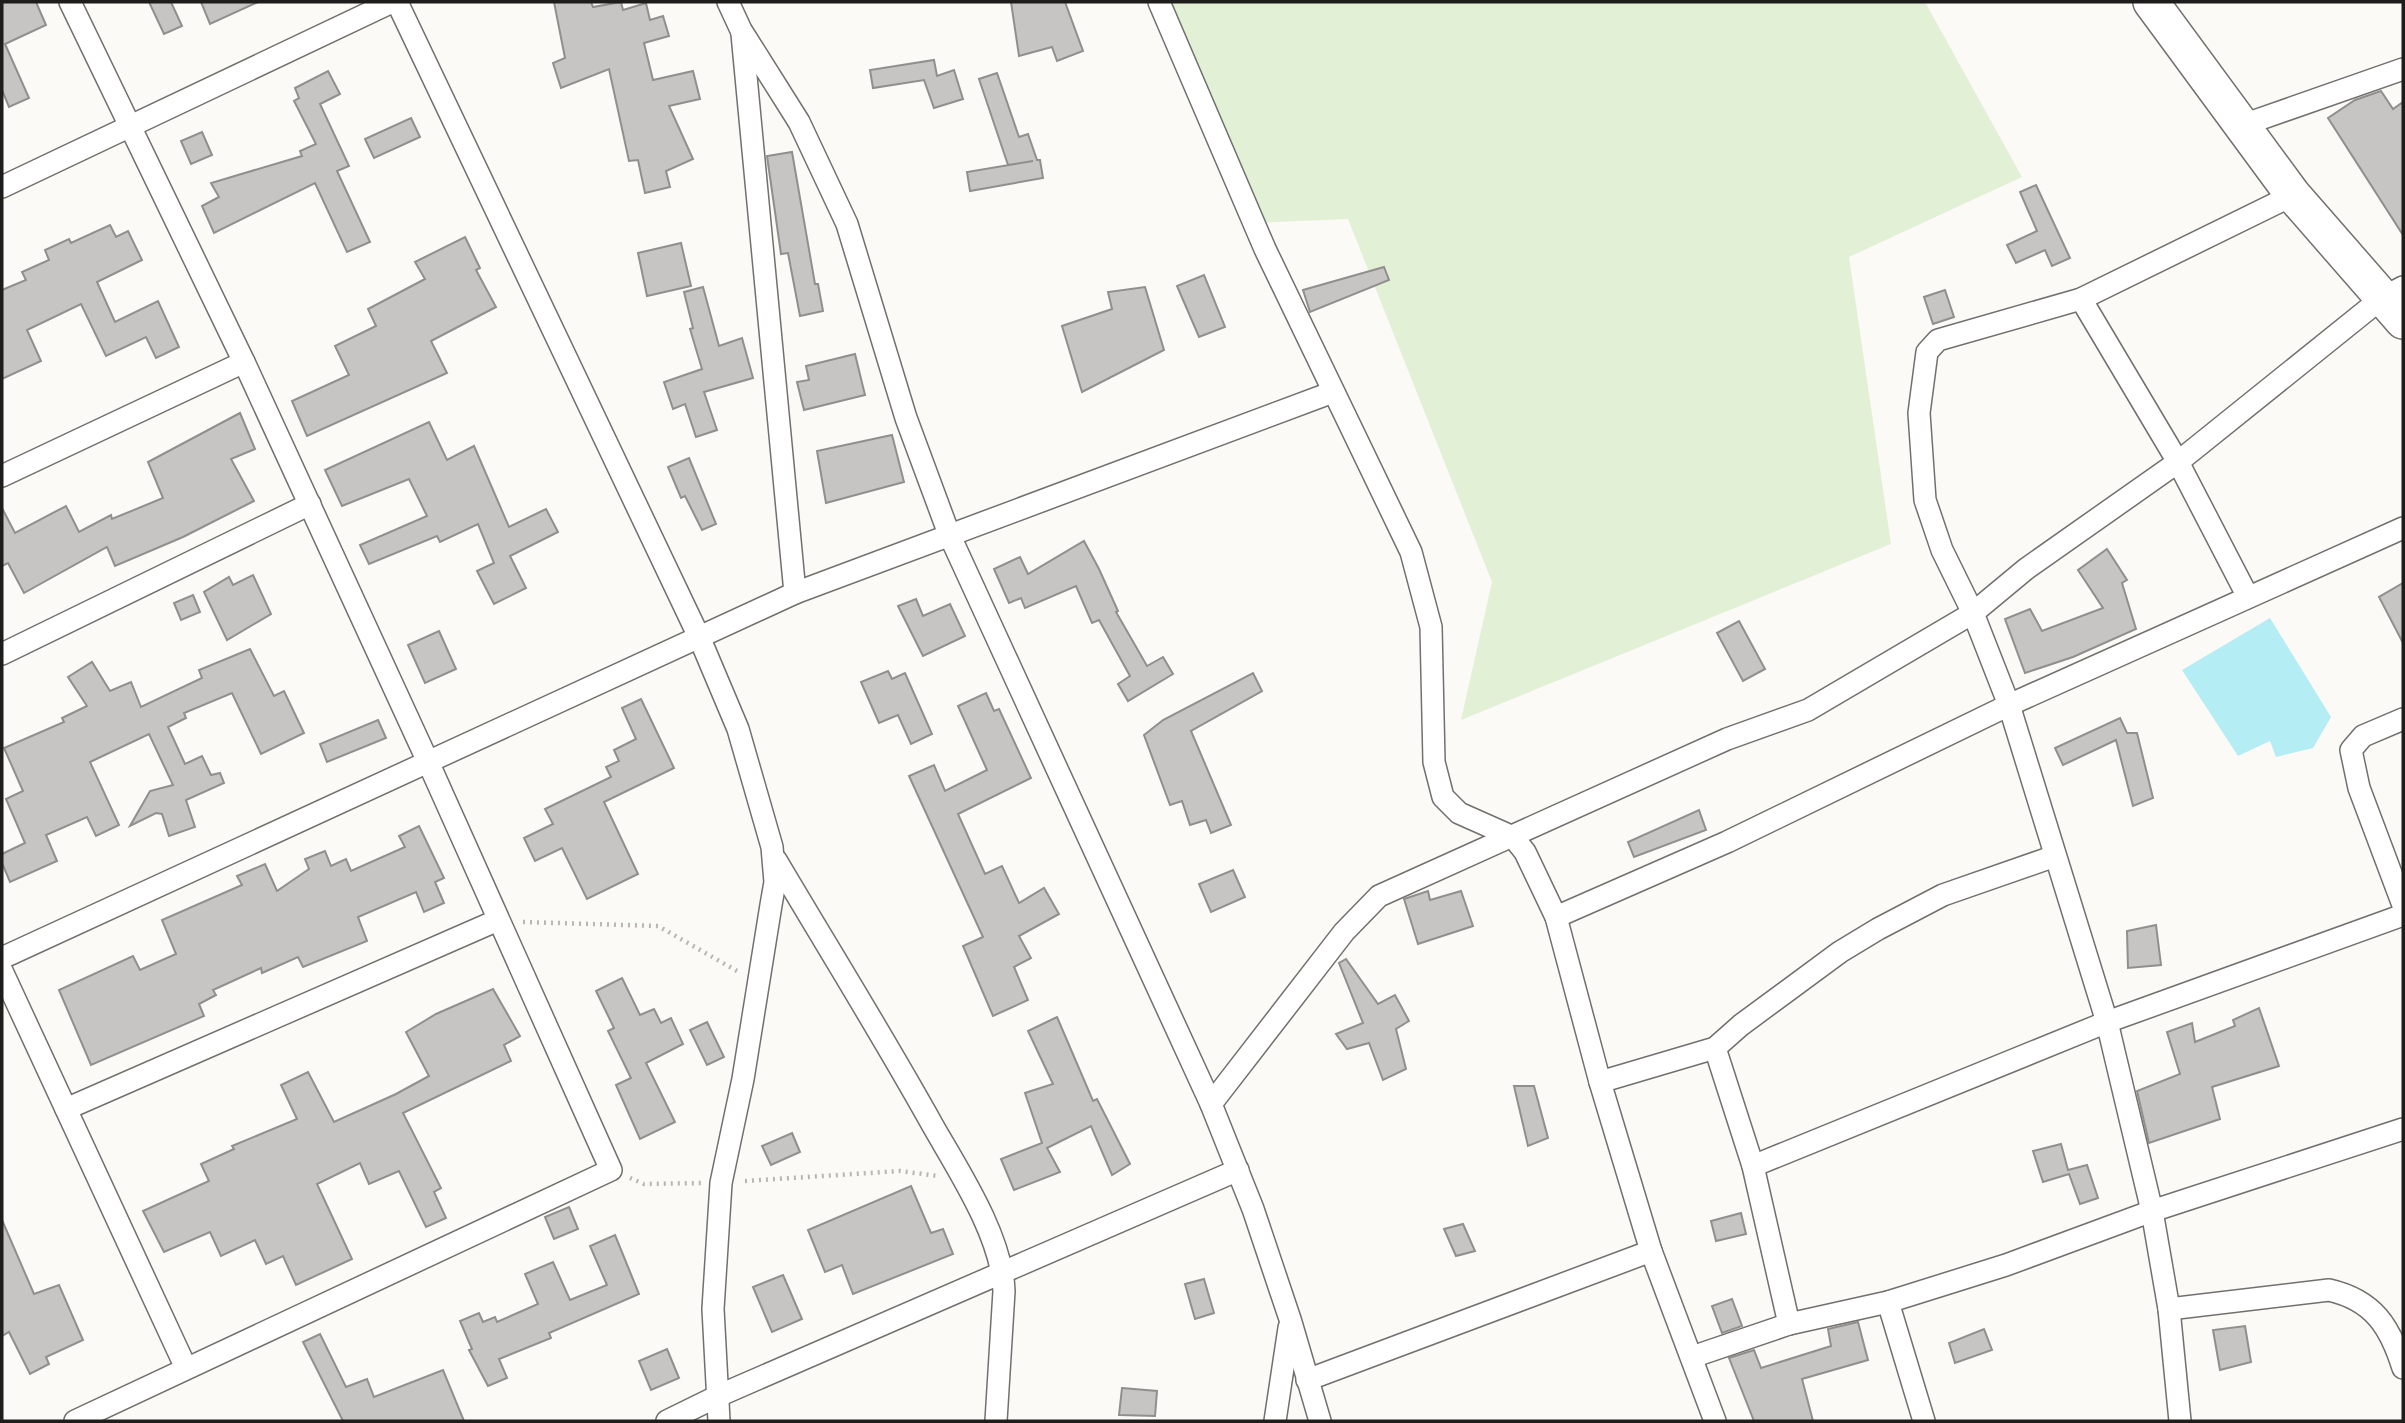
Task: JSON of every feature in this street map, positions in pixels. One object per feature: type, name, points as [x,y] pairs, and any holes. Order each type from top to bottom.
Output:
[{"type":"highway","points":[[2151,2],[2293,195],[2396,302]]},
{"type":"street","points":[[70,2],[310,504],[611,1170],[75,1421]]},
{"type":"street","points":[[2,187],[392,2]]},
{"type":"street","points":[[397,2],[700,639],[738,729],[775,859],[963,1180],[1003,1272],[996,1421]]},
{"type":"street","points":[[728,2],[741,30],[800,122],[848,224],[906,418],[948,534],[1211,1104],[1238,1170],[1290,1319],[1320,1421]]},
{"type":"street","points":[[1159,2],[1265,249],[1411,552],[1431,627],[1434,762],[1443,797],[1459,813],[1513,836],[1525,852],[1556,917],[1600,1082],[1651,1251],[1714,1421]]},
{"type":"street","points":[[741,30],[795,593]]},
{"type":"street","points":[[2243,125],[2403,69]]},
{"type":"street","points":[[2180,1421],[2169,1309],[2152,1211],[2107,1022],[2009,705],[1973,613],[1942,550],[1925,500],[1919,413],[1927,352],[1938,340],[2081,299],[2293,195]]},
{"type":"street","points":[[2081,299],[2178,462],[2248,597]]},
{"type":"street","points":[[1211,1104],[1344,932],[1380,896],[1727,739],[1808,710],[1973,613],[2026,569],[2178,462],[2396,302]]},
{"type":"street","points":[[2,476],[244,362]]},
{"type":"street","points":[[2,958],[429,764],[795,593],[1333,392]]},
{"type":"street","points":[[2,654],[310,504]]},
{"type":"street","points":[[1556,917],[1727,842],[2009,705],[2403,528]]},
{"type":"street","points":[[2403,719],[2363,736],[2351,750],[2359,788],[2403,905]]},
{"type":"street","points":[[1600,1082],[1715,1048],[1741,1025],[1840,952],[1878,929],[1943,895],[2055,856]]},
{"type":"street","points":[[719,1421],[713,1309],[721,1183],[759,984],[775,882],[775,859]]},
{"type":"street","points":[[1753,1166],[2107,1022],[2403,915]]},
{"type":"street","points":[[66,1109],[498,920]]},
{"type":"street","points":[[2,971],[186,1368]]},
{"type":"street","points":[[1715,1048],[1753,1166],[1789,1324]]},
{"type":"street","points":[[1692,1357],[1789,1324],[1888,1303],[2006,1265],[2152,1211],[2403,1129]]},
{"type":"street","points":[[667,1421],[718,1396],[1238,1170]]},
{"type":"street","points":[[1307,1380],[1651,1251]]},
{"type":"street","points":[[2169,1309],[2329,1290],[2352,1295],[2374,1310],[2397,1347],[2403,1368]]},
{"type":"street","points":[[1888,1303],[1924,1421]]},
{"type":"street","points":[[1275,1421],[1290,1319]]},
{"type":"path","points":[[498,920],[563,926],[658,926],[759,984]]},
{"type":"path","points":[[611,1170],[644,1184],[721,1183],[900,1171],[963,1180]]},
{"type":"green space","points":[[1170,2],[1925,2],[2022,177],[1849,257],[1891,544],[1461,720],[1492,582],[1348,219],[1254,223]]},
{"type":"water","points":[[2270,618],[2331,717],[2313,748],[2276,757],[2270,741],[2238,756],[2182,670]]},
{"type":"building","points":[[2,2],[36,2],[46,25],[5,44],[29,98],[9,107],[2,90]]},
{"type":"building","points":[[149,2],[171,2],[182,26],[164,34]]},
{"type":"building","points":[[201,2],[258,2],[210,24]]},
{"type":"building","points":[[554,2],[591,2],[593,7],[621,2],[623,10],[646,3],[650,20],[663,16],[669,36],[644,43],[653,80],[693,71],[700,99],[669,106],[693,159],[666,171],[670,187],[645,193],[638,160],[629,161],[609,69],[561,88],[553,63],[565,58]]},
{"type":"building","points":[[1011,2],[1065,2],[1083,51],[1057,61],[1052,47],[1019,56]]},
{"type":"building","points":[[934,60],[937,76],[954,70],[963,99],[934,108],[924,80],[873,88],[870,70]]},
{"type":"building","points":[[328,71],[340,94],[320,104],[349,166],[337,171],[370,242],[347,252],[315,183],[214,233],[202,206],[219,197],[211,183],[302,156],[300,151],[316,144],[294,101],[299,98],[295,88]]},
{"type":"building","points":[[997,73],[1019,137],[1028,134],[1037,160],[1040,160],[1043,178],[970,191],[967,172],[1033,161],[1008,165],[979,79]]},
{"type":"building","points":[[2381,91],[2393,109],[2403,102],[2403,235],[2328,118],[2355,100]]},
{"type":"building","points":[[411,118],[420,137],[374,158],[365,139]]},
{"type":"building","points":[[202,132],[212,155],[191,164],[181,141]]},
{"type":"building","points":[[792,152],[815,284],[818,284],[823,311],[800,316],[788,253],[781,254],[767,156]]},
{"type":"building","points":[[2036,185],[2070,258],[2052,266],[2045,250],[2016,263],[2007,245],[2037,231],[2020,192]]},
{"type":"building","points":[[110,225],[116,237],[128,231],[142,260],[97,282],[115,322],[158,301],[179,347],[156,358],[146,337],[106,356],[81,304],[27,330],[41,361],[2,379],[2,290],[26,280],[22,272],[49,260],[45,250],[69,239],[71,243]]},
{"type":"building","points":[[465,237],[480,268],[476,270],[496,307],[431,341],[447,373],[307,436],[292,401],[349,375],[335,346],[376,326],[368,309],[425,279],[415,262]]},
{"type":"building","points":[[681,243],[691,286],[647,296],[638,253]]},
{"type":"building","points":[[1384,267],[1389,280],[1310,312],[1303,290]]},
{"type":"building","points":[[1204,275],[1225,327],[1199,337],[1177,286]]},
{"type":"building","points":[[703,287],[719,346],[742,338],[753,378],[704,392],[717,430],[696,437],[685,404],[673,409],[664,382],[702,369],[690,329],[693,328],[684,292]]},
{"type":"building","points":[[1145,287],[1164,350],[1082,392],[1062,326],[1112,309],[1108,292]]},
{"type":"building","points":[[1945,290],[1954,317],[1933,324],[1924,297]]},
{"type":"building","points":[[855,354],[865,395],[804,410],[797,382],[809,380],[806,366]]},
{"type":"building","points":[[240,413],[255,449],[231,459],[254,501],[183,537],[115,566],[107,547],[24,593],[8,563],[2,566],[2,508],[15,533],[66,506],[79,532],[111,515],[112,519],[163,498],[148,462]]},
{"type":"building","points":[[429,422],[447,460],[474,446],[509,527],[546,509],[558,532],[510,556],[526,588],[494,604],[477,571],[494,563],[478,524],[440,542],[437,536],[369,564],[360,545],[427,516],[409,479],[342,506],[325,470]]},
{"type":"building","points":[[892,435],[904,482],[826,503],[817,451]]},
{"type":"building","points":[[689,458],[716,524],[702,530],[685,496],[681,498],[668,467]]},
{"type":"building","points":[[1084,541],[1118,611],[1116,612],[1147,666],[1163,657],[1173,674],[1128,701],[1118,684],[1130,676],[1099,620],[1092,623],[1076,586],[1025,608],[1021,598],[1009,603],[994,569],[1020,557],[1028,574]]},
{"type":"building","points":[[2107,549],[2127,580],[2122,583],[2136,629],[2073,657],[2025,673],[2005,619],[2030,609],[2042,631],[2103,608],[2078,570]]},
{"type":"building","points":[[253,575],[271,614],[227,640],[204,592],[229,577],[233,585]]},
{"type":"building","points":[[2403,583],[2403,643],[2379,597]]},
{"type":"building","points":[[193,595],[200,612],[181,620],[174,603]]},
{"type":"building","points":[[916,599],[923,616],[950,604],[965,636],[923,656],[898,606]]},
{"type":"building","points":[[1739,621],[1765,669],[1743,681],[1717,633]]},
{"type":"building","points":[[439,631],[456,669],[425,683],[408,645]]},
{"type":"building","points":[[250,649],[274,696],[284,691],[304,733],[261,754],[232,693],[184,713],[186,718],[168,727],[185,764],[202,756],[211,775],[220,773],[224,783],[186,800],[195,827],[169,836],[162,814],[156,813],[130,826],[150,791],[173,785],[149,734],[90,762],[119,825],[96,836],[87,817],[46,835],[57,861],[10,882],[2,863],[2,854],[25,843],[6,799],[23,791],[4,748],[64,722],[62,718],[87,706],[68,677],[92,662],[110,691],[131,682],[141,707],[202,678],[199,670]]},
{"type":"building","points":[[888,671],[892,679],[905,673],[932,734],[911,744],[898,715],[879,723],[861,682]]},
{"type":"building","points":[[1253,673],[1262,691],[1191,731],[1231,825],[1211,833],[1206,820],[1190,825],[1182,801],[1170,805],[1144,735],[1163,720]]},
{"type":"building","points":[[986,693],[994,711],[999,709],[1031,778],[958,814],[985,874],[1002,866],[1019,903],[1044,888],[1059,914],[1019,936],[1031,958],[1014,967],[1028,1000],[993,1016],[963,946],[983,937],[909,776],[934,765],[945,791],[987,770],[958,706]]},
{"type":"building","points":[[641,699],[674,768],[604,802],[638,874],[587,899],[562,848],[535,861],[524,838],[553,824],[545,809],[611,777],[606,767],[619,761],[614,750],[636,739],[622,708]]},
{"type":"building","points":[[2120,718],[2127,733],[2137,733],[2153,798],[2133,806],[2116,740],[2063,765],[2055,748]]},
{"type":"building","points":[[378,720],[386,738],[327,762],[320,744]]},
{"type":"building","points":[[1699,810],[1706,830],[1634,857],[1628,842]]},
{"type":"building","points":[[419,826],[444,878],[435,882],[444,903],[424,912],[416,892],[358,917],[367,941],[303,967],[298,957],[262,973],[261,968],[213,990],[216,995],[199,1004],[204,1016],[91,1065],[59,990],[133,956],[140,970],[176,954],[162,920],[242,885],[237,876],[265,864],[277,891],[309,869],[305,859],[325,851],[331,866],[346,859],[351,871],[405,847],[399,836]]},
{"type":"building","points":[[1233,870],[1245,897],[1211,912],[1199,884]]},
{"type":"building","points":[[1428,891],[1430,900],[1461,891],[1473,926],[1418,944],[1404,899]]},
{"type":"building","points":[[2156,925],[2161,965],[2128,968],[2127,931]]},
{"type":"building","points":[[1346,959],[1378,1004],[1395,995],[1409,1021],[1396,1029],[1406,1069],[1383,1080],[1369,1043],[1347,1049],[1336,1034],[1363,1023],[1339,963]]},
{"type":"building","points":[[622,978],[640,1015],[654,1009],[661,1023],[671,1018],[683,1044],[646,1063],[675,1122],[640,1139],[616,1085],[631,1078],[608,1031],[614,1028],[596,991]]},
{"type":"building","points":[[493,989],[520,1036],[504,1045],[511,1061],[403,1113],[441,1188],[434,1192],[446,1218],[426,1227],[399,1171],[369,1184],[360,1163],[317,1184],[352,1259],[296,1285],[283,1256],[266,1264],[255,1240],[221,1256],[210,1232],[164,1252],[143,1211],[209,1181],[201,1164],[234,1149],[232,1146],[297,1119],[281,1085],[308,1072],[334,1122],[396,1094],[429,1076],[406,1032],[436,1014]]},
{"type":"building","points":[[2259,1008],[2279,1066],[2212,1087],[2220,1119],[2149,1143],[2137,1091],[2180,1074],[2167,1032],[2192,1023],[2195,1042],[2235,1026],[2233,1020]]},
{"type":"building","points":[[1057,1017],[1093,1101],[1097,1099],[1130,1164],[1112,1175],[1091,1126],[1047,1148],[1060,1172],[1014,1190],[1001,1159],[1042,1143],[1025,1093],[1053,1084],[1028,1031]]},
{"type":"building","points":[[707,1022],[724,1057],[707,1065],[690,1030]]},
{"type":"building","points":[[1514,1086],[1534,1086],[1548,1138],[1528,1146]]},
{"type":"building","points":[[792,1133],[800,1152],[771,1165],[762,1146]]},
{"type":"building","points":[[2061,1144],[2068,1170],[2087,1165],[2098,1198],[2080,1204],[2069,1174],[2043,1182],[2033,1151]]},
{"type":"building","points":[[911,1186],[931,1233],[943,1229],[953,1254],[853,1294],[842,1265],[825,1272],[808,1230]]},
{"type":"building","points":[[569,1207],[578,1229],[554,1239],[545,1217]]},
{"type":"building","points":[[1741,1213],[1746,1234],[1716,1241],[1711,1221]]},
{"type":"building","points":[[2,1220],[34,1294],[59,1285],[83,1340],[46,1357],[49,1364],[30,1374],[9,1332],[2,1336]]},
{"type":"building","points":[[1463,1224],[1475,1251],[1456,1256],[1444,1229]]},
{"type":"building","points":[[615,1235],[639,1294],[549,1333],[551,1338],[499,1359],[507,1378],[488,1386],[469,1350],[472,1349],[460,1321],[479,1313],[483,1322],[495,1317],[497,1322],[538,1304],[525,1274],[553,1262],[570,1300],[607,1285],[590,1246]]},
{"type":"building","points":[[783,1275],[802,1319],[772,1332],[753,1287]]},
{"type":"building","points":[[1204,1279],[1214,1313],[1195,1319],[1185,1284]]},
{"type":"building","points":[[1732,1299],[1742,1326],[1722,1333],[1712,1306]]},
{"type":"building","points":[[1858,1322],[1868,1360],[1802,1379],[1813,1421],[1754,1421],[1729,1358],[1754,1350],[1761,1368],[1831,1346],[1828,1329]]},
{"type":"building","points":[[2245,1326],[2251,1362],[2220,1370],[2213,1330]]},
{"type":"building","points":[[1984,1329],[1992,1350],[1955,1363],[1949,1343]]},
{"type":"building","points":[[320,1334],[346,1387],[367,1379],[374,1397],[443,1370],[464,1421],[343,1421],[303,1342]]},
{"type":"building","points":[[667,1349],[679,1378],[651,1390],[639,1361]]},
{"type":"building","points":[[1122,1388],[1157,1391],[1155,1416],[1119,1415]]}]
